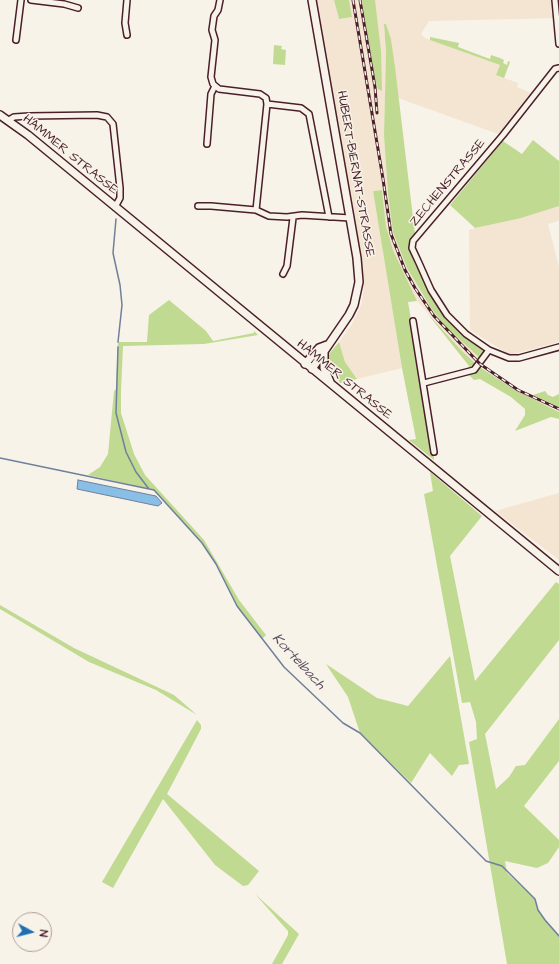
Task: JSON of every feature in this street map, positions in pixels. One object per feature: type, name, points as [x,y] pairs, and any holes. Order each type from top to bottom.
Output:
[{"type":"main road","name":"HUBERT-BIERNAT-STRASSE","points":[[312,0],[359,271],[357,294],[349,315],[327,344],[324,353],[312,369]]},
{"type":"main road","name":"HAMMER STRASSE","points":[[0,114],[559,571]]},
{"type":"main road","name":"HUBERT-BIERNAT-STRASSE","points":[[305,364],[319,348],[327,344]]},
{"type":"main road","points":[[324,353],[324,368],[331,385]]},
{"type":"street","points":[[16,40],[21,0]]},
{"type":"street","points":[[31,0],[64,4],[78,8]]},
{"type":"street","points":[[127,0],[127,36]]},
{"type":"street","points":[[220,0],[219,7],[214,16],[212,30],[215,40],[211,77],[215,86],[219,89],[260,94],[266,98],[267,104],[256,210]]},
{"type":"street","points":[[555,0],[559,44]]},
{"type":"street","name":"ZECHENSTRASSE","points":[[559,68],[555,69],[503,135],[413,241],[412,248],[431,290],[447,315],[466,334],[489,350],[509,358],[519,358],[559,347]]},
{"type":"street","points":[[207,144],[211,94],[215,86]]},
{"type":"street","points":[[267,104],[301,108],[309,114],[329,218]]},
{"type":"street","name":"HAMMER STRASSE","points":[[9,120],[14,117],[29,116],[97,115],[107,117],[113,124],[118,165],[120,198],[115,207]]},
{"type":"street","points":[[198,206],[256,210],[269,216],[293,218],[302,215],[329,218],[350,218]]},
{"type":"street","points":[[283,274],[287,266],[293,218]]},
{"type":"street","points":[[413,321],[434,452]]},
{"type":"street","points":[[424,383],[474,370],[489,350]]},
{"type":"shaded area","points":[[315,0],[334,0],[339,19],[352,17],[349,0],[555,0],[557,18],[429,21],[421,34],[425,38],[500,65],[496,75],[518,83],[517,87],[531,93],[501,135],[398,98],[391,39],[386,24],[384,24],[386,52],[384,135],[388,194],[393,232],[407,268],[421,293],[446,327],[481,359],[476,364],[463,352],[417,301],[393,250],[386,226],[382,190],[373,191],[402,368],[357,379],[345,362],[339,342],[352,324],[362,303],[364,285]]},
{"type":"shaded area","points":[[559,205],[559,221],[548,224],[559,267],[559,342],[510,355],[470,330],[469,230]]},
{"type":"shaded area","points":[[559,493],[559,560],[495,511]]},
{"type":"green space","points":[[334,0],[349,0],[352,17],[339,19]]},
{"type":"green space","points":[[362,0],[375,0],[381,51],[382,91],[378,89],[374,76]]},
{"type":"green space","points":[[384,24],[386,24],[391,39],[395,67],[415,234],[412,248],[431,290],[447,315],[489,350],[482,360],[446,327],[431,308],[407,268],[393,232],[388,194],[384,135],[386,52]]},
{"type":"green space","points":[[430,37],[459,43],[458,47],[490,59],[491,55],[500,58],[504,60],[503,63],[507,65],[508,61],[510,62],[504,78],[496,75],[500,65],[430,40]]},
{"type":"green space","points":[[274,45],[282,46],[281,49],[286,50],[285,65],[273,64]]},
{"type":"green space","points":[[533,140],[559,161],[559,206],[521,218],[475,228],[450,205],[503,141],[522,154]]},
{"type":"green space","points":[[382,190],[386,226],[393,250],[417,301],[408,302],[434,452],[434,460],[409,440],[416,439],[402,368],[373,191]]},
{"type":"green space","points":[[169,300],[206,331],[213,341],[254,333],[254,331],[258,335],[204,344],[123,346],[121,413],[134,454],[145,475],[204,540],[239,600],[266,635],[262,639],[237,606],[216,564],[202,543],[154,490],[88,475],[100,467],[108,454],[114,391],[116,389],[118,342],[147,342],[149,315]]},
{"type":"green space","points":[[427,313],[478,366],[515,390],[559,412],[559,419],[551,417],[515,431],[525,415],[525,409],[511,397],[480,379],[474,380],[467,373],[469,366]]},
{"type":"green space","points":[[339,342],[345,362],[357,379],[340,383],[330,368],[328,362],[329,354]]},
{"type":"green space","points":[[545,391],[548,395],[553,397],[559,394],[559,407],[533,395]]},
{"type":"green space","points":[[430,472],[482,516],[450,556],[475,681],[556,582],[559,584],[559,640],[485,734],[496,789],[509,777],[516,766],[525,765],[559,719],[559,761],[524,806],[559,840],[559,847],[548,863],[537,868],[505,861],[507,873],[535,899],[538,910],[559,936],[559,964],[507,964],[469,742],[477,739],[476,722],[470,702],[462,703],[424,494],[433,491]]},
{"type":"green space","points":[[0,605],[74,648],[174,695],[197,715],[156,690],[89,662],[0,609]]},
{"type":"green space","points":[[450,656],[469,764],[459,765],[452,776],[430,753],[411,783],[360,733],[348,697],[326,664],[377,698],[408,706]]},
{"type":"green space","points":[[197,720],[201,725],[201,729],[167,794],[259,871],[248,885],[243,886],[215,865],[163,799],[113,888],[102,882]]},
{"type":"green space","points":[[255,894],[299,934],[282,964],[272,964],[288,935],[288,931]]},
{"type":"water","points":[[78,480],[156,496],[162,503],[158,506],[77,489]]},
{"type":"waterway","points":[[116,219],[113,253],[120,285],[122,305],[118,342]]},
{"type":"waterway","points":[[118,347],[116,413],[126,452],[136,472],[149,489]]},
{"type":"waterway","name":"Kortelbach","points":[[0,458],[154,490],[202,543],[216,564],[237,606],[284,667],[343,723],[360,733],[486,861],[502,866],[535,899],[538,910],[559,936]]},
{"type":"railway","points":[[353,0],[391,234],[405,270],[434,316],[480,364],[518,390],[559,409]]},
{"type":"railway","points":[[360,0],[375,87],[377,113]]}]
